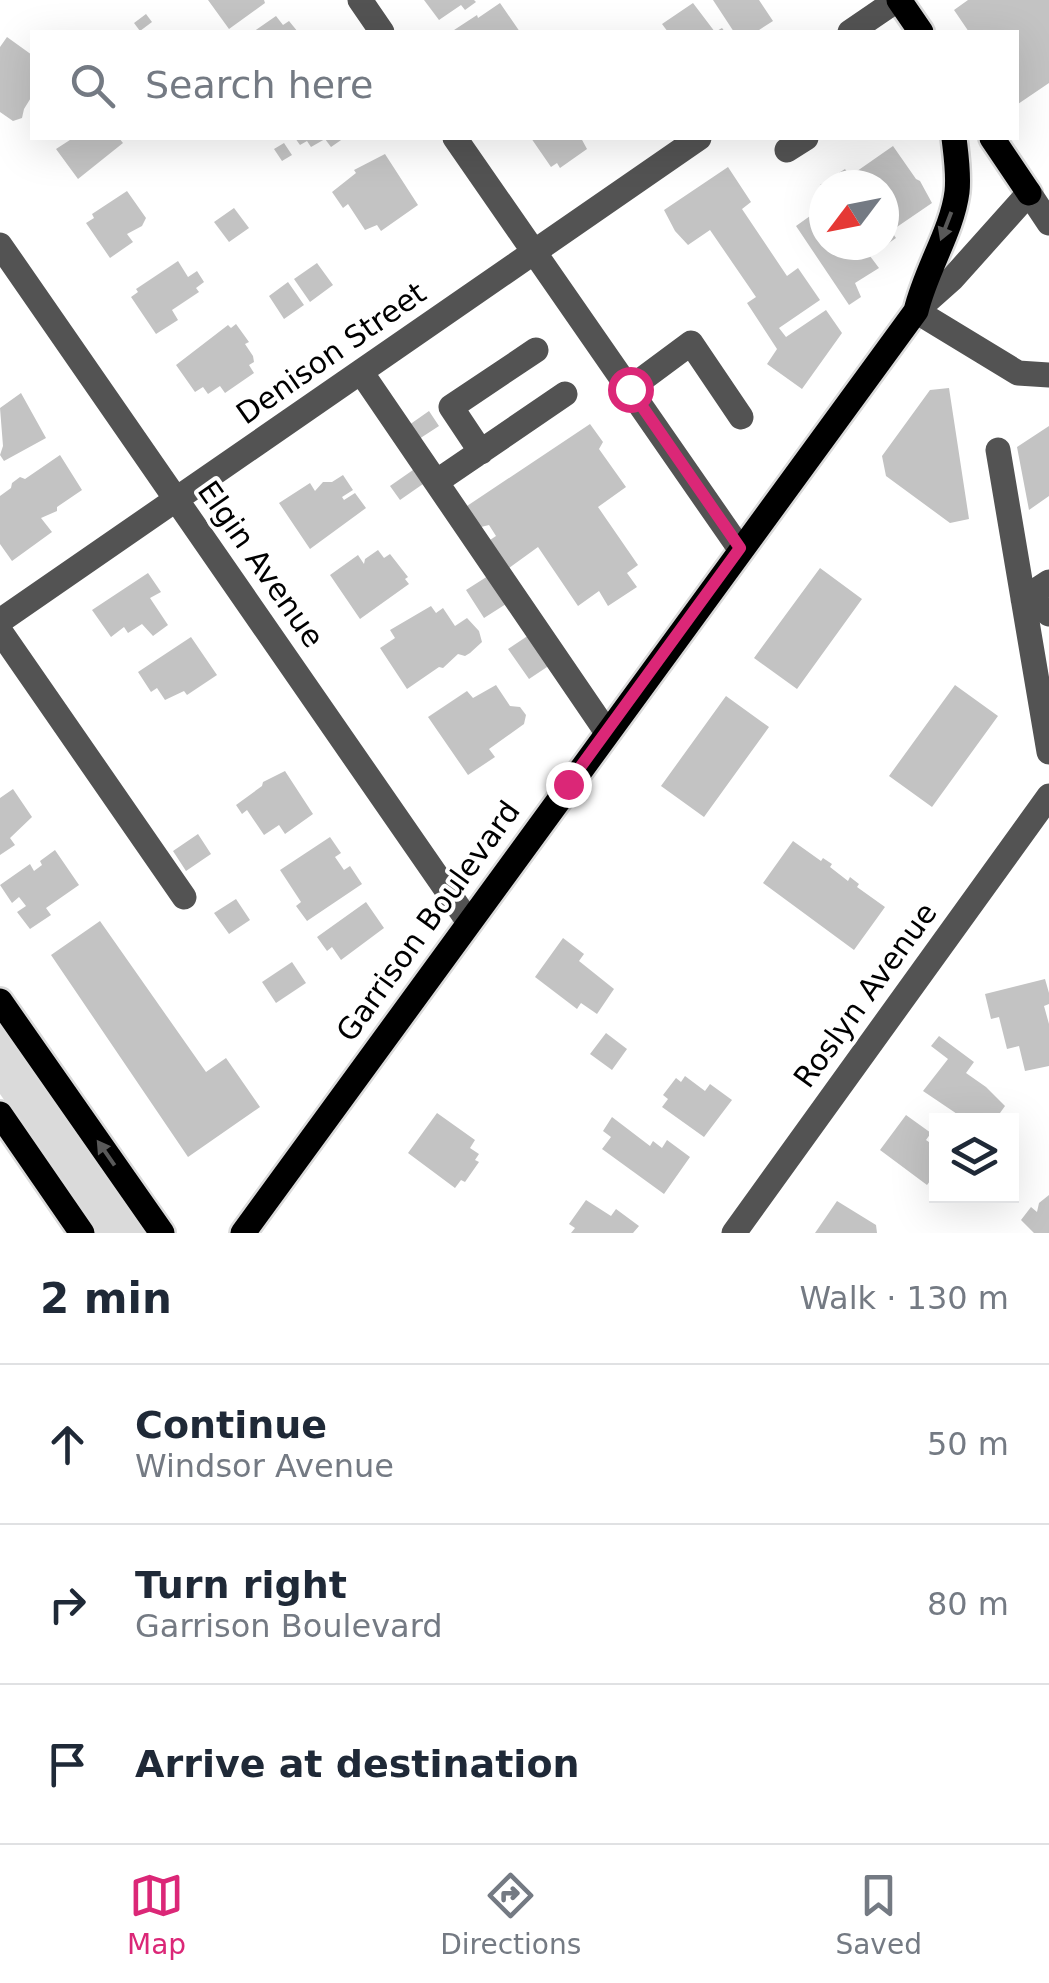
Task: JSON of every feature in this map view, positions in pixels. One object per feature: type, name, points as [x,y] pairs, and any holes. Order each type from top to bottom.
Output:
[{"type":"main road","points":[[898,0],[920,30]]},
{"type":"main road","name":"Garrison Boulevard","points":[[242,1233],[916,310],[931,260],[950,222],[956,192],[954,140]]},
{"type":"main road","points":[[993,140],[1029,193]]},
{"type":"main road","points":[[0,1001],[162,1233]]},
{"type":"main road","points":[[0,1114],[73,1230]]},
{"type":"street","points":[[360,0],[381,30]]},
{"type":"street","points":[[853,30],[898,0]]},
{"type":"street","points":[[456,140],[740,548]]},
{"type":"street","name":"Denison Street","points":[[0,621],[696,140]]},
{"type":"street","points":[[1029,193],[1049,223]]},
{"type":"street","name":"Garrison Boulevard","points":[[916,310],[952,280],[1029,193]]},
{"type":"street","name":"Elgin Avenue","points":[[0,244],[468,921]]},
{"type":"street","points":[[916,310],[1018,373],[1049,376]]},
{"type":"street","points":[[630,389],[690,343],[741,417]]},
{"type":"street","points":[[481,452],[451,407],[536,350]]},
{"type":"street","points":[[361,372],[606,731]]},
{"type":"street","points":[[436,482],[565,394]]},
{"type":"street","points":[[998,450],[1035,591],[1049,752]]},
{"type":"street","points":[[1035,591],[1049,614]]},
{"type":"street","points":[[0,631],[184,897]]},
{"type":"street","name":"Roslyn Avenue","points":[[734,1233],[1049,796]]},
{"type":"shaded area","points":[[0,1022],[146,1233],[96,1233],[0,1094]]},
{"type":"building","points":[[208,0],[264,0],[265,3],[229,29]]},
{"type":"building","points":[[424,0],[476,2],[465,10],[461,5],[439,20]]},
{"type":"building","points":[[713,0],[759,0],[773,21],[759,30],[733,30]]},
{"type":"building","points":[[968,0],[1049,0],[1049,83],[1019,103],[1019,30],[968,30],[954,10]]},
{"type":"building","points":[[500,3],[519,30],[454,30],[477,15],[478,18]]},
{"type":"building","points":[[693,3],[713,30],[666,30],[662,24]]},
{"type":"building","points":[[146,14],[152,22],[141,30],[134,23]]},
{"type":"building","points":[[276,16],[283,25],[289,21],[296,30],[256,30]]},
{"type":"building","points":[[7,37],[30,54],[30,99],[22,118],[13,121],[0,112],[0,47]]},
{"type":"building","points":[[70,140],[123,143],[78,179],[56,149]]},
{"type":"building","points":[[296,140],[323,140],[311,147],[307,141],[300,145]]},
{"type":"building","points":[[532,140],[582,140],[587,149],[560,168],[557,163],[551,167]]},
{"type":"building","points":[[284,143],[292,155],[282,161],[274,149]]},
{"type":"building","points":[[893,146],[932,203],[899,226],[899,170],[859,170]]},
{"type":"building","points":[[385,154],[418,205],[381,231],[377,225],[365,230],[348,204],[343,208],[332,192],[356,173],[354,170]]},
{"type":"building","points":[[728,167],[751,202],[742,209],[787,276],[798,268],[820,300],[779,328],[786,337],[826,310],[842,333],[802,389],[767,364],[777,349],[747,303],[756,297],[710,230],[688,245],[664,210]]},
{"type":"building","points":[[127,191],[146,218],[142,226],[127,234],[133,242],[110,258],[86,223],[94,218],[92,214]]},
{"type":"building","points":[[234,208],[249,228],[229,242],[214,222]]},
{"type":"building","points":[[809,217],[809,245],[796,226]]},
{"type":"building","points":[[819,260],[873,260],[879,268],[855,283],[861,297],[849,305]]},
{"type":"building","points":[[178,261],[188,277],[197,271],[204,282],[196,288],[199,292],[172,310],[178,320],[156,334],[131,297],[138,292],[136,289]]},
{"type":"building","points":[[317,263],[333,285],[310,302],[294,279]]},
{"type":"building","points":[[288,282],[304,305],[284,319],[269,296]]},
{"type":"building","points":[[236,324],[249,342],[245,344],[253,356],[254,362],[249,365],[254,373],[225,393],[220,386],[208,394],[203,387],[195,392],[176,365],[228,325],[231,328]]},
{"type":"building","points":[[949,388],[969,519],[950,523],[886,476],[882,456],[930,390]]},
{"type":"building","points":[[21,393],[46,438],[4,461],[0,455],[0,408]]},
{"type":"building","points":[[429,411],[439,426],[419,439],[409,425]]},
{"type":"building","points":[[590,424],[603,442],[599,449],[626,487],[598,507],[638,565],[627,573],[637,587],[608,606],[599,591],[578,606],[538,547],[509,568],[490,540],[496,536],[489,525],[481,527],[467,506]]},
{"type":"building","points":[[1049,426],[1049,496],[1029,510],[1017,447]]},
{"type":"building","points":[[60,455],[82,490],[57,507],[57,511],[41,518],[52,532],[12,561],[0,544],[0,496],[20,477],[25,479]]},
{"type":"building","points":[[413,470],[423,484],[400,500],[390,486]]},
{"type":"building","points":[[343,475],[353,490],[342,497],[344,500],[355,493],[366,508],[310,549],[279,503],[310,483],[315,491],[323,482]]},
{"type":"building","points":[[378,550],[384,558],[390,554],[409,584],[360,619],[330,575],[358,555],[364,564]]},
{"type":"building","points":[[820,568],[862,599],[797,689],[754,658]]},
{"type":"building","points":[[148,573],[161,592],[150,598],[168,625],[153,636],[142,624],[128,633],[124,627],[111,637],[92,610]]},
{"type":"building","points":[[488,576],[506,604],[484,618],[466,590]]},
{"type":"building","points":[[431,606],[436,613],[443,608],[455,626],[467,618],[479,631],[482,642],[407,689],[380,648],[395,638],[390,630]]},
{"type":"building","points":[[529,635],[550,665],[529,679],[508,649]]},
{"type":"building","points":[[191,637],[217,675],[187,695],[184,691],[165,700],[157,688],[151,692],[138,672]]},
{"type":"building","points":[[496,685],[510,706],[520,707],[526,715],[524,724],[489,749],[495,757],[468,775],[428,717],[467,691],[473,698]]},
{"type":"building","points":[[955,685],[998,716],[932,807],[889,776]]},
{"type":"building","points":[[726,696],[769,727],[704,817],[661,786]]},
{"type":"building","points":[[285,771],[313,814],[285,834],[279,825],[264,835],[247,810],[242,814],[236,805],[263,782]]},
{"type":"building","points":[[13,789],[32,817],[10,838],[15,845],[0,855],[0,798]]},
{"type":"building","points":[[198,834],[211,854],[186,871],[173,851]]},
{"type":"building","points":[[330,837],[341,853],[335,857],[344,870],[350,866],[362,884],[307,921],[296,906],[301,902],[280,870]]},
{"type":"building","points":[[793,841],[821,861],[823,858],[832,864],[830,867],[848,881],[850,877],[859,884],[857,887],[885,907],[854,950],[763,883]]},
{"type":"building","points":[[55,850],[79,885],[46,908],[51,915],[30,929],[17,912],[26,906],[19,897],[12,903],[0,885],[30,864],[34,871]]},
{"type":"building","points":[[236,899],[250,920],[229,934],[214,913]]},
{"type":"building","points":[[366,902],[384,928],[341,960],[332,947],[327,951],[317,937]]},
{"type":"building","points":[[100,921],[206,1072],[226,1058],[260,1107],[188,1157],[51,955]]},
{"type":"building","points":[[563,938],[584,954],[579,961],[614,989],[597,1014],[581,1003],[577,1009],[535,977]]},
{"type":"building","points":[[292,962],[306,983],[276,1003],[262,982]]},
{"type":"building","points":[[1045,979],[1049,993],[1049,1004],[1044,1006],[1049,1024],[1049,1066],[1025,1071],[1019,1046],[1007,1049],[999,1017],[991,1019],[985,994]]},
{"type":"building","points":[[606,1033],[627,1049],[612,1070],[590,1054]]},
{"type":"building","points":[[939,1036],[974,1062],[966,1073],[1005,1106],[1000,1113],[956,1113],[923,1091],[948,1059],[931,1046]]},
{"type":"building","points":[[685,1076],[705,1091],[710,1084],[732,1100],[704,1137],[662,1107],[668,1099],[663,1095],[676,1078],[681,1082]]},
{"type":"building","points":[[437,1113],[475,1140],[470,1148],[479,1154],[475,1160],[479,1162],[465,1182],[461,1180],[455,1188],[408,1153]]},
{"type":"building","points":[[906,1115],[929,1132],[929,1182],[927,1185],[880,1150]]},
{"type":"building","points":[[612,1117],[650,1146],[653,1141],[662,1148],[667,1140],[690,1157],[664,1194],[602,1149],[611,1137],[603,1131]]},
{"type":"building","points":[[1049,1195],[1049,1233],[1034,1233],[1021,1220],[1031,1207],[1037,1212],[1039,1203]]},
{"type":"building","points":[[586,1200],[611,1216],[616,1209],[639,1226],[633,1233],[571,1233],[575,1228],[569,1224]]},
{"type":"building","points":[[837,1201],[876,1225],[877,1233],[815,1233]]},
{"type":"route","points":[[568,784],[740,548],[630,389]]}]
